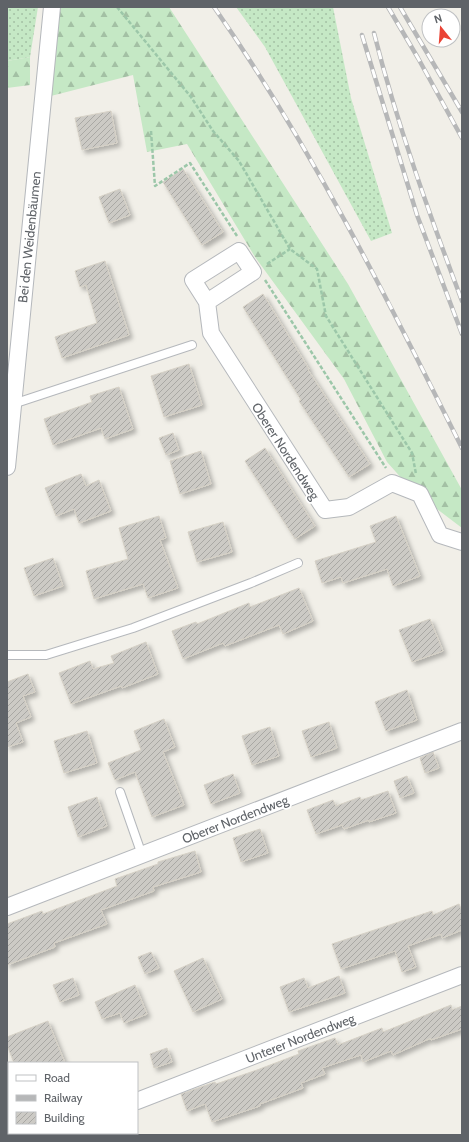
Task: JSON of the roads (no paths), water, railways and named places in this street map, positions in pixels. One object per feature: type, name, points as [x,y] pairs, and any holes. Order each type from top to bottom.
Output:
[{"type":"street","name":"Bei den Weidenbäumen","points":[[7,467],[11,411],[52,7]]},
{"type":"street","name":"Oberer Nordendweg","points":[[207,302],[253,272],[239,251],[193,280],[207,302],[211,333],[325,510],[349,507],[392,483],[420,494],[440,535],[462,542]]},
{"type":"street","name":"Oberer Nordendweg","points":[[7,907],[462,731]]},
{"type":"street","name":"Unterer Nordendweg","points":[[138,1102],[462,975]]},
{"type":"lane","points":[[11,411],[192,345]]},
{"type":"lane","points":[[7,655],[46,655],[133,628],[251,583],[298,562]]},
{"type":"lane","points":[[120,792],[142,855]]},
{"type":"railway","points":[[214,7],[283,113],[346,223],[376,278],[462,448]]},
{"type":"railway","points":[[388,7],[462,138]]},
{"type":"railway","points":[[400,7],[462,112]]},
{"type":"railway","points":[[374,33],[414,168],[462,301]]},
{"type":"railway","points":[[362,35],[417,215],[462,334]]}]
